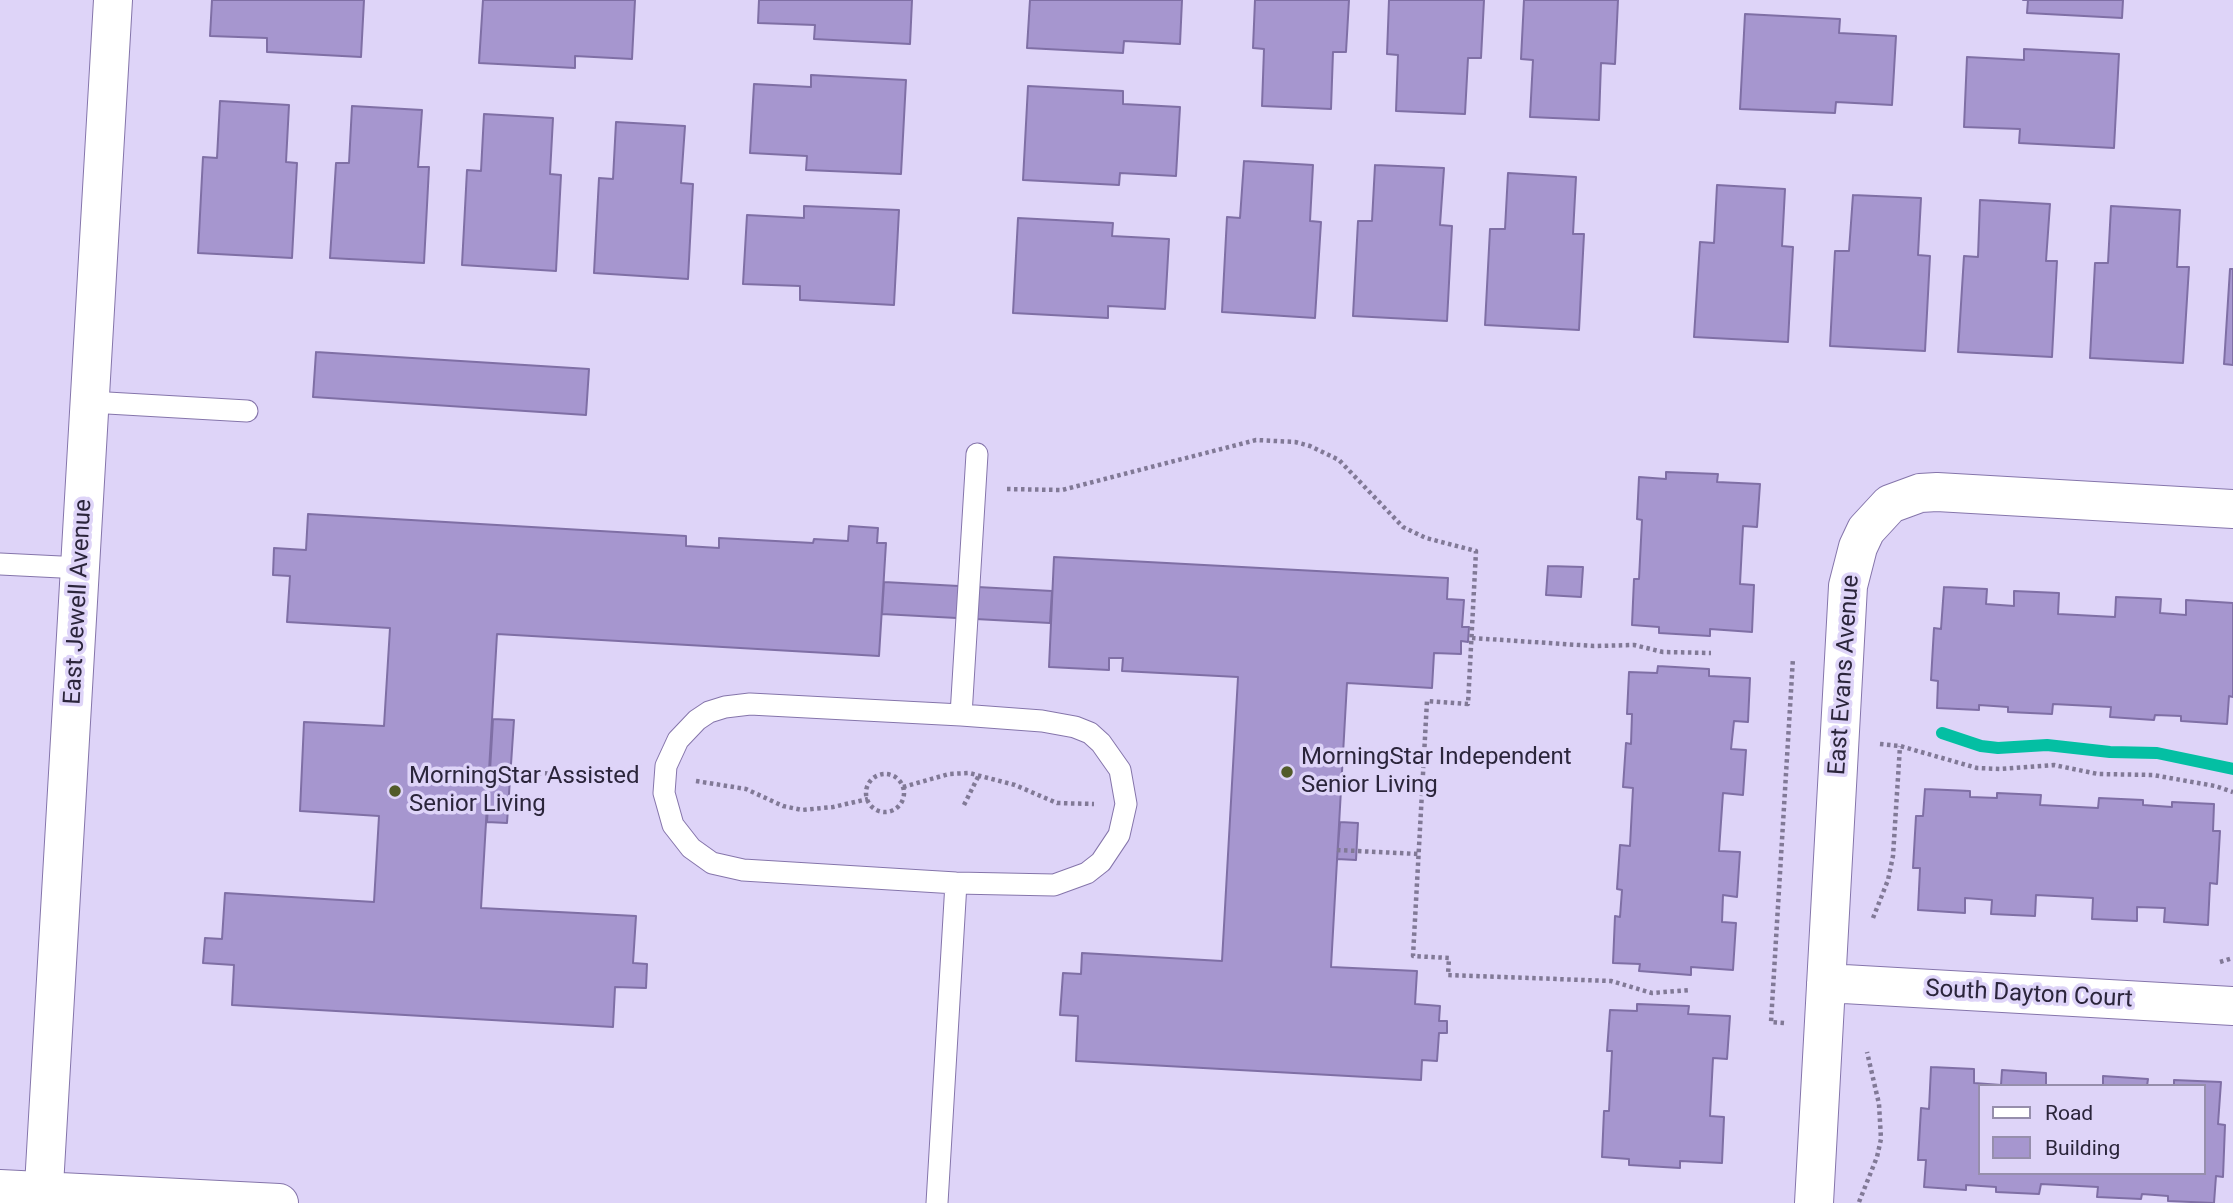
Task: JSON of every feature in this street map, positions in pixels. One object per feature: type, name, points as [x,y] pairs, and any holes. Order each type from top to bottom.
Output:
[{"type":"street","name":"East Jewell Avenue","points":[[43,1197],[113,0]]},
{"type":"street","name":"East Evans Avenue","points":[[1814,1203],[1848,586],[1858,547],[1876,517],[1890,504],[1906,497],[1937,492],[2233,509]]},
{"type":"street","name":"South Dayton Court","points":[[1826,983],[2233,1006]]},
{"type":"street","points":[[0,1189],[43,1197],[279,1203]]},
{"type":"lane","points":[[90,402],[247,411]]},
{"type":"lane","points":[[961,715],[977,454]]},
{"type":"lane","points":[[0,564],[81,568]]},
{"type":"lane","points":[[766,704],[1042,721],[1075,727],[1090,733],[1111,755],[1120,770],[1126,804],[1119,835],[1101,862],[1079,878],[1035,886],[743,870],[712,863],[682,840],[673,825],[664,793],[666,766],[678,740],[703,716],[725,707],[766,704]]},
{"type":"lane","points":[[937,1203],[956,883]]},
{"type":"path","points":[[975,488],[1062,490],[1256,440],[1278,440],[1310,446],[1339,460],[1403,527],[1426,538],[1476,551],[1468,704],[1427,701],[1413,956],[1449,958],[1448,975],[1611,981],[1652,993],[1690,990]]},
{"type":"path","points":[[1472,638],[1594,646],[1623,644],[1671,653],[1711,653]]},
{"type":"path","points":[[1771,1022],[1793,657]]},
{"type":"path","points":[[1871,928],[1888,880],[1893,856],[1900,746],[1977,768],[2054,765],[2098,774],[2153,775],[2215,786],[2233,792]]},
{"type":"path","points":[[903,787],[962,773],[1014,785],[1057,803],[1126,804]]},
{"type":"path","points":[[886,774],[900,779],[903,787],[905,795],[898,808],[884,813],[870,806],[865,791],[871,778],[886,774]]},
{"type":"path","points":[[964,805],[979,775]]},
{"type":"path","points":[[1338,850],[1418,854]]},
{"type":"path","points":[[1858,1203],[1877,1157],[1881,1139],[1880,1104],[1866,1046]]},
{"type":"building","points":[[212,0],[364,0],[361,57],[267,52],[267,38],[210,36]]},
{"type":"building","points":[[483,0],[635,0],[632,59],[575,56],[575,68],[479,63]]},
{"type":"building","points":[[759,0],[912,0],[910,44],[814,39],[815,25],[758,23]]},
{"type":"building","points":[[1030,0],[1182,0],[1180,44],[1124,41],[1123,53],[1027,48]]},
{"type":"building","points":[[1255,0],[1349,0],[1346,52],[1333,52],[1331,109],[1262,106],[1264,49],[1253,48]]},
{"type":"building","points":[[1389,0],[1484,0],[1481,58],[1468,58],[1465,114],[1396,111],[1398,55],[1387,54]]},
{"type":"building","points":[[1524,0],[1618,0],[1615,64],[1601,63],[1599,120],[1530,117],[1533,60],[1521,59]]},
{"type":"building","points":[[2028,0],[2123,0],[2122,18],[2027,13]]},
{"type":"building","points":[[1745,14],[1840,19],[1839,33],[1896,36],[1892,105],[1836,102],[1835,113],[1740,109]]},
{"type":"building","points":[[2024,49],[2119,54],[2114,148],[2019,143],[2020,129],[1964,127],[1967,57],[2024,60]]},
{"type":"building","points":[[811,75],[906,80],[901,174],[806,170],[807,156],[750,153],[754,84],[811,87]]},
{"type":"building","points":[[1028,86],[1123,91],[1123,104],[1180,107],[1176,176],[1120,173],[1119,185],[1023,180]]},
{"type":"building","points":[[220,101],[289,105],[286,162],[297,163],[292,258],[198,253],[203,157],[217,158]]},
{"type":"building","points":[[352,106],[422,110],[418,167],[429,167],[424,263],[330,258],[336,163],[349,163]]},
{"type":"building","points":[[484,114],[553,118],[550,174],[561,175],[556,271],[462,265],[467,170],[481,171]]},
{"type":"building","points":[[616,122],[685,126],[681,183],[693,184],[688,279],[594,273],[599,178],[613,179]]},
{"type":"building","points":[[1244,161],[1313,165],[1310,221],[1321,222],[1315,318],[1222,312],[1227,217],[1240,218]]},
{"type":"building","points":[[1375,165],[1444,168],[1440,225],[1452,226],[1447,321],[1353,316],[1358,221],[1372,221]]},
{"type":"building","points":[[1508,173],[1576,177],[1573,234],[1584,234],[1579,330],[1485,325],[1490,229],[1505,229]]},
{"type":"building","points":[[1717,185],[1785,189],[1782,246],[1793,247],[1788,342],[1694,337],[1700,242],[1714,243]]},
{"type":"building","points":[[1853,195],[1921,198],[1918,255],[1930,256],[1925,351],[1830,346],[1835,251],[1849,251]]},
{"type":"building","points":[[1980,200],[2050,204],[2046,261],[2057,261],[2052,357],[1958,352],[1964,256],[1978,257]]},
{"type":"building","points":[[804,206],[899,210],[894,305],[800,300],[800,286],[743,284],[747,215],[804,218]]},
{"type":"building","points":[[2111,206],[2180,210],[2177,267],[2189,267],[2183,363],[2090,358],[2095,263],[2108,263]]},
{"type":"building","points":[[1018,218],[1113,223],[1112,236],[1169,239],[1165,309],[1108,306],[1108,318],[1013,313]]},
{"type":"building","points":[[2230,269],[2233,269],[2233,365],[2224,364]]},
{"type":"building","points":[[316,352],[589,369],[586,415],[313,397]]},
{"type":"building","points":[[1666,472],[1718,474],[1717,482],[1760,484],[1757,527],[1743,526],[1740,584],[1754,585],[1752,632],[1710,629],[1710,636],[1659,633],[1659,627],[1632,625],[1634,579],[1639,579],[1642,520],[1637,519],[1639,477],[1666,479]]},
{"type":"building","name":"MorningStar Assisted Senior Living","points":[[308,514],[686,536],[686,546],[719,548],[719,538],[813,543],[814,539],[848,541],[849,526],[878,528],[877,543],[886,543],[879,656],[497,634],[481,908],[636,916],[633,963],[647,964],[646,988],[615,987],[613,1027],[232,1005],[234,965],[203,963],[205,938],[222,939],[225,893],[374,902],[379,816],[300,811],[304,722],[384,726],[390,628],[287,622],[290,576],[273,575],[274,548],[306,550]]},
{"type":"building","name":"MorningStar Independent Senior Living","points":[[1054,557],[1448,578],[1447,599],[1464,600],[1462,627],[1469,627],[1468,642],[1461,641],[1461,654],[1434,653],[1432,688],[1347,683],[1331,967],[1417,971],[1415,1004],[1440,1006],[1439,1021],[1447,1021],[1447,1033],[1439,1033],[1437,1061],[1422,1060],[1421,1080],[1076,1061],[1078,1016],[1060,1015],[1063,973],[1081,974],[1082,953],[1222,961],[1238,677],[1122,671],[1123,658],[1109,658],[1109,670],[1049,667]]},
{"type":"building","points":[[1548,566],[1583,567],[1581,597],[1546,595]]},
{"type":"building","points":[[884,582],[1052,591],[1050,623],[882,614]]},
{"type":"building","points":[[1944,587],[1987,589],[1986,604],[2014,606],[2014,591],[2059,593],[2058,614],[2115,617],[2116,597],[2161,599],[2160,613],[2186,615],[2186,600],[2233,603],[2233,697],[2229,696],[2227,724],[2181,721],[2181,716],[2155,715],[2154,720],[2110,717],[2111,707],[2053,704],[2052,714],[2008,712],[2008,707],[1979,705],[1979,710],[1937,708],[1938,681],[1931,680],[1934,628],[1941,629]]},
{"type":"building","points":[[1658,666],[1709,669],[1709,676],[1750,678],[1748,722],[1734,721],[1731,749],[1746,750],[1743,795],[1723,793],[1719,851],[1740,852],[1737,897],[1723,895],[1722,922],[1736,923],[1733,970],[1691,967],[1691,975],[1639,971],[1640,964],[1613,963],[1615,916],[1620,917],[1622,890],[1617,889],[1620,845],[1630,846],[1633,788],[1623,787],[1626,743],[1631,744],[1632,714],[1627,714],[1629,672],[1657,673]]},
{"type":"building","points":[[493,719],[514,720],[507,823],[487,822]]},
{"type":"building","points":[[1925,789],[1970,791],[1970,797],[1997,798],[1997,793],[2041,795],[2040,805],[2098,808],[2099,798],[2143,800],[2143,805],[2172,807],[2172,802],[2214,804],[2213,831],[2220,831],[2217,884],[2210,883],[2208,925],[2164,922],[2165,908],[2137,907],[2137,921],[2092,919],[2093,898],[2036,895],[2035,916],[1991,914],[1992,900],[1965,898],[1965,913],[1918,910],[1920,868],[1913,868],[1916,816],[1923,816]]},
{"type":"building","points":[[1340,822],[1358,823],[1356,860],[1337,859]]},
{"type":"building","points":[[1637,1004],[1689,1006],[1688,1014],[1730,1016],[1727,1059],[1713,1058],[1710,1116],[1724,1117],[1722,1163],[1680,1161],[1680,1168],[1629,1165],[1629,1159],[1602,1157],[1604,1111],[1609,1111],[1612,1051],[1607,1051],[1610,1010],[1637,1011]]},
{"type":"building","points":[[1931,1067],[1974,1069],[1974,1083],[1988,1084],[1978,1084],[1978,1175],[2205,1175],[2205,1084],[2174,1084],[2174,1080],[2221,1082],[2218,1124],[2225,1125],[2223,1177],[2216,1176],[2214,1203],[2168,1201],[2168,1196],[2142,1194],[2141,1199],[2097,1197],[2098,1187],[2041,1184],[2039,1194],[1996,1192],[1996,1187],[1966,1185],[1966,1190],[1924,1187],[1926,1160],[1918,1160],[1921,1108],[1929,1109]]},
{"type":"building","points":[[2002,1070],[2046,1073],[2046,1084],[2001,1084]]},
{"type":"building","points":[[2103,1076],[2148,1079],[2147,1084],[2103,1084]]},
{"type":"waterway","points":[[1942,733],[1981,746],[1998,748],[2047,745],[2110,752],[2157,753],[2233,769]]},
{"type":"place","name":"MorningStar Independent Senior Living","points":[[1287,772]]},
{"type":"place","name":"MorningStar Assisted Senior Living","points":[[395,791]]}]
